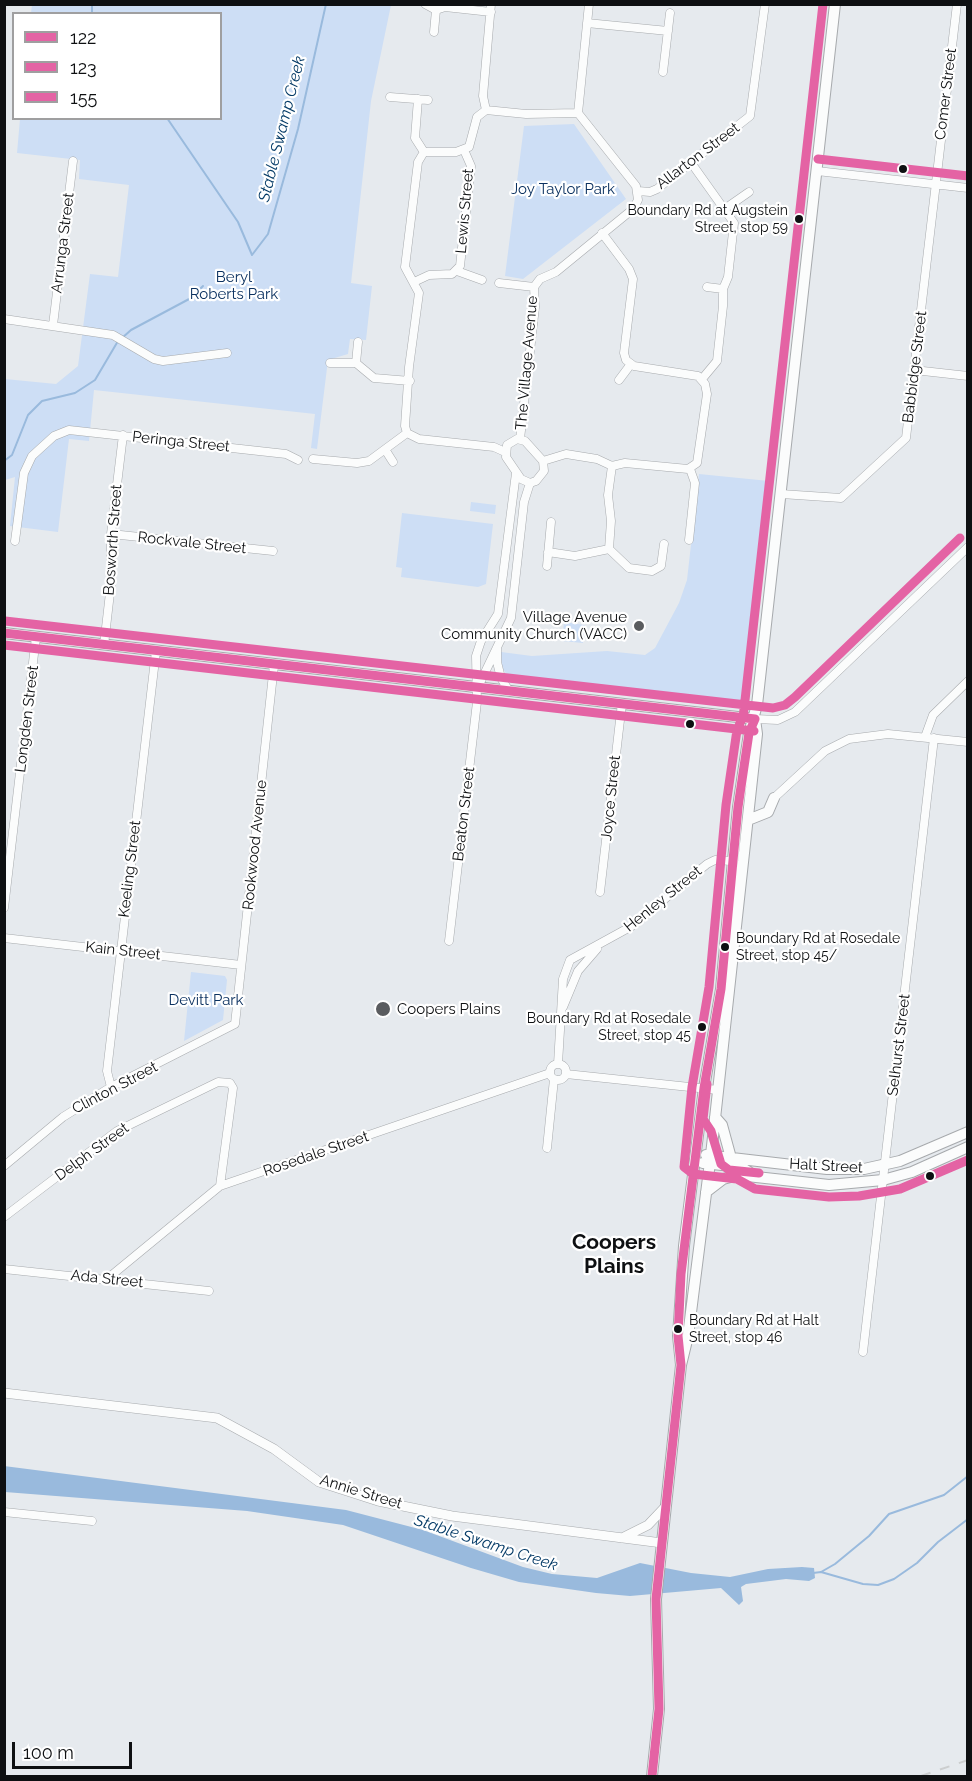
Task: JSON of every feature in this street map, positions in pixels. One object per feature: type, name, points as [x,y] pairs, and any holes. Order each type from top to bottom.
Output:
[{"type":"main road","points":[[681,1365],[678,1336],[681,1275],[704,1088],[720,989],[732,861],[748,738],[755,719],[835,4]]},
{"type":"main road","points":[[4,633],[755,719]]},
{"type":"main road","points":[[652,1776],[659,1709],[656,1599],[681,1365],[688,1336],[715,1117],[757,734],[755,719]]},
{"type":"main road","points":[[748,820],[768,812],[774,798]]},
{"type":"main road","points":[[715,1117],[722,1125],[731,1158]]},
{"type":"main road","name":"Halt Street","points":[[710,1160],[731,1158],[843,1170],[885,1165],[915,1156],[968,1132]]},
{"type":"main road","name":"Halt Street","points":[[696,1158],[741,1167],[757,1177],[829,1185],[883,1180],[925,1166],[968,1147]]},
{"type":"main road","points":[[706,1192],[730,1176],[757,1177]]},
{"type":"street","points":[[425,4],[436,10],[446,7],[491,8],[483,96],[486,110]]},
{"type":"street","points":[[589,4],[578,113],[638,191]]},
{"type":"street","name":"Allarton Street","points":[[638,191],[653,191],[692,164],[753,112],[765,4]]},
{"type":"street","name":"Comer Street","points":[[936,184],[957,4]]},
{"type":"street","points":[[434,32],[436,10]]},
{"type":"street","points":[[663,72],[670,13]]},
{"type":"street","points":[[587,23],[668,31]]},
{"type":"street","points":[[390,97],[428,100]]},
{"type":"street","points":[[418,99],[415,138],[424,152]]},
{"type":"street","points":[[424,152],[464,150],[470,147],[477,117],[486,110],[526,114],[578,113]]},
{"type":"street","name":"Lewis Street","points":[[457,271],[460,266],[471,166],[464,150]]},
{"type":"street","points":[[424,152],[418,162],[406,262],[407,273],[419,293],[405,426],[407,433],[419,439],[494,447],[505,452],[516,474],[530,483]]},
{"type":"street","name":"Arrunga Street","points":[[53,325],[74,161]]},
{"type":"street","points":[[692,164],[726,208],[733,219],[734,229],[728,277],[723,289],[717,361],[702,379]]},
{"type":"street","points":[[816,171],[968,188]]},
{"type":"street","name":"Babbidge Street","points":[[781,494],[834,499],[847,495],[906,438],[936,184]]},
{"type":"street","name":"The Village Avenue","points":[[520,439],[535,307],[534,287],[540,279],[556,272],[636,206],[638,191]]},
{"type":"street","points":[[726,208],[749,192]]},
{"type":"street","points":[[478,687],[511,618],[524,502],[530,483],[542,477],[543,460],[566,454],[597,459],[612,466],[625,463],[690,469],[697,463],[707,394],[702,379],[692,375],[631,364],[624,353],[633,293],[632,275],[602,233]]},
{"type":"street","name":"Lewis Street","points":[[414,282],[429,275],[457,271],[482,280]]},
{"type":"street","name":"The Village Avenue","points":[[499,283],[534,287]]},
{"type":"street","points":[[707,287],[723,289]]},
{"type":"street","points":[[4,319],[113,335],[127,341],[154,359],[163,361],[226,353]]},
{"type":"street","points":[[356,363],[358,342]]},
{"type":"street","points":[[330,363],[356,363],[374,378],[410,381]]},
{"type":"street","points":[[619,380],[631,364]]},
{"type":"street","points":[[914,370],[968,376]]},
{"type":"street","name":"Peringa Street","points":[[15,541],[24,473],[32,456],[63,431],[123,435],[286,454],[298,460]]},
{"type":"street","points":[[313,459],[357,463],[369,461],[386,451],[407,433]]},
{"type":"street","name":"Bosworth Street","points":[[104,645],[111,584],[111,534],[123,435]]},
{"type":"street","name":"The Village Avenue","points":[[505,452],[509,441],[520,439]]},
{"type":"street","name":"The Village Avenue","points":[[520,439],[543,460]]},
{"type":"street","points":[[386,451],[393,462]]},
{"type":"street","points":[[609,549],[611,521],[608,495],[612,466]]},
{"type":"street","points":[[689,540],[695,483],[690,469]]},
{"type":"street","points":[[478,687],[474,672],[476,656],[481,641],[498,614],[516,474]]},
{"type":"street","points":[[547,566],[550,522]]},
{"type":"street","name":"Rockvale Street","points":[[111,534],[273,551]]},
{"type":"street","points":[[609,549],[629,568],[652,571],[661,566],[664,544]]},
{"type":"street","points":[[755,719],[778,720],[795,712],[968,547]]},
{"type":"street","points":[[548,552],[576,555],[609,549]]},
{"type":"street","name":"Longden Street","points":[[4,908],[36,637]]},
{"type":"street","points":[[497,647],[496,662],[501,678],[509,691]]},
{"type":"street","name":"Keeling Street","points":[[111,1088],[107,1071],[156,651]]},
{"type":"street","name":"Rookwood Avenue","points":[[235,1024],[274,665]]},
{"type":"street","name":"Selhurst Street","points":[[863,1352],[885,1165],[929,738],[933,715],[968,681]]},
{"type":"street","name":"Beaton Street","points":[[449,941],[478,687]]},
{"type":"street","name":"Joyce Street","points":[[600,892],[622,703]]},
{"type":"street","points":[[774,798],[825,751],[841,742],[878,735],[968,742]]},
{"type":"street","name":"Henley Street","points":[[558,1064],[563,1009],[561,998],[566,967],[573,958],[598,947],[632,926],[707,864],[715,860],[732,861]]},
{"type":"street","name":"Kain Street","points":[[4,938],[241,964]]},
{"type":"street","name":"Henley Street","points":[[563,1009],[578,971],[598,947]]},
{"type":"street","name":"Clinton Street","points":[[4,1166],[63,1117],[111,1088],[235,1024]]},
{"type":"street","points":[[547,1148],[551,1068],[558,1064],[564,1067],[566,1074]]},
{"type":"street","points":[[566,1074],[718,1090]]},
{"type":"street","points":[[552,1076],[561,1079],[566,1074]]},
{"type":"street","name":"Rosedale Street","points":[[107,1279],[220,1186],[552,1076]]},
{"type":"street","name":"Delph Street","points":[[4,1217],[117,1131],[218,1082],[230,1083],[233,1089],[220,1186]]},
{"type":"street","name":"Ada Street","points":[[4,1269],[209,1291]]},
{"type":"street","name":"Annie Street","points":[[4,1393],[217,1418],[274,1449],[319,1482],[378,1501],[452,1516],[662,1543]]},
{"type":"street","points":[[622,1538],[648,1524],[666,1506]]},
{"type":"street","points":[[4,1512],[92,1521]]},
{"type":"green space","name":"Beryl Roberts Park","points":[[32,5],[391,5],[371,101],[351,283],[372,286],[366,340],[350,339],[348,354],[328,360],[317,449],[311,448],[315,414],[94,390],[89,441],[69,439],[58,532],[10,526],[15,477],[5,480],[5,379],[56,384],[78,366],[90,274],[118,277],[129,185],[79,179],[80,160],[17,153],[20,120],[222,120],[222,12],[31,12]]},
{"type":"green space","name":"Joy Taylor Park","points":[[574,124],[626,199],[523,279],[505,276],[524,126]]},
{"type":"green space","points":[[699,474],[769,481],[744,702],[735,708],[511,680],[502,668],[501,652],[532,656],[607,651],[645,655],[655,648],[679,603],[687,580]]},
{"type":"green space","points":[[471,502],[496,505],[495,514],[470,511]]},
{"type":"green space","points":[[402,513],[493,524],[486,584],[478,587],[401,577],[402,568],[396,567]]},
{"type":"green space","points":[[564,622],[585,625],[583,643],[562,641]]},
{"type":"green space","name":"Devitt Park","points":[[191,972],[225,976],[227,980],[223,1020],[184,1041]]},
{"type":"shaded area","points":[[4,1466],[346,1510],[423,1530],[523,1567],[552,1574],[597,1578],[640,1563],[691,1573],[730,1577],[768,1569],[814,1568],[815,1578],[809,1581],[786,1579],[746,1584],[741,1587],[743,1601],[739,1605],[721,1588],[630,1596],[596,1593],[519,1582],[343,1525],[247,1511],[5,1492]]},
{"type":"waterway","points":[[92,4],[92,12]]},
{"type":"waterway","name":"Stable Swamp Creek","points":[[168,120],[238,222],[252,255],[268,234],[298,129],[326,4]]},
{"type":"waterway","name":"Stable Swamp Creek","points":[[122,338],[131,330],[191,298],[203,286]]},
{"type":"waterway","name":"Stable Swamp Creek","points":[[4,461],[12,455],[28,415],[42,401],[75,393],[95,380],[118,341]]},
{"type":"waterway","name":"Stable Swamp Creek","points":[[813,1573],[821,1572],[835,1564],[869,1536],[889,1514],[944,1495],[968,1476]]},
{"type":"waterway","points":[[821,1572],[863,1584],[878,1585],[894,1579],[917,1563],[938,1542],[968,1519]]},
{"type":"railway","points":[[921,1776],[968,1760]]},
{"type":"transit line","name":"155","points":[[743,718],[823,4]]},
{"type":"transit line","name":"155","points":[[818,159],[968,176]]},
{"type":"transit line","name":"155","points":[[5,621],[773,708],[785,705],[795,697],[960,538]]},
{"type":"transit line","name":"122","points":[[4,633],[755,719]]},
{"type":"transit line","name":"123","points":[[4,645],[754,731]]},
{"type":"transit line","name":"123","points":[[744,714],[737,730],[726,805],[709,987],[692,1087],[684,1167],[693,1174],[737,1179],[755,1189],[829,1197],[859,1196],[900,1189],[968,1160]]},
{"type":"transit line","name":"122","points":[[652,1776],[659,1709],[656,1599],[681,1365],[678,1336],[681,1274],[704,1088],[721,989],[738,807],[749,733],[755,719]]},
{"type":"transit line","name":"123","points":[[707,1084],[703,1119],[711,1131],[721,1164],[729,1170],[759,1173]]},
{"type":"place","name":"Boundary Rd at Augstein Street, stop 59","points":[[799,219]]},
{"type":"place","name":"Village Avenue Community Church (VACC)","points":[[639,626]]},
{"type":"place","name":"Boundary Rd at Rosedale Street, stop 45/","points":[[725,947]]},
{"type":"place","name":"Coopers Plains","points":[[383,1009]]},
{"type":"place","name":"Boundary Rd at Rosedale Street, stop 45","points":[[702,1027]]},
{"type":"place","name":"Boundary Rd at Halt Street, stop 46","points":[[678,1329]]},
{"type":"district","name":"Coopers Plains","points":[[614,1255]]}]
